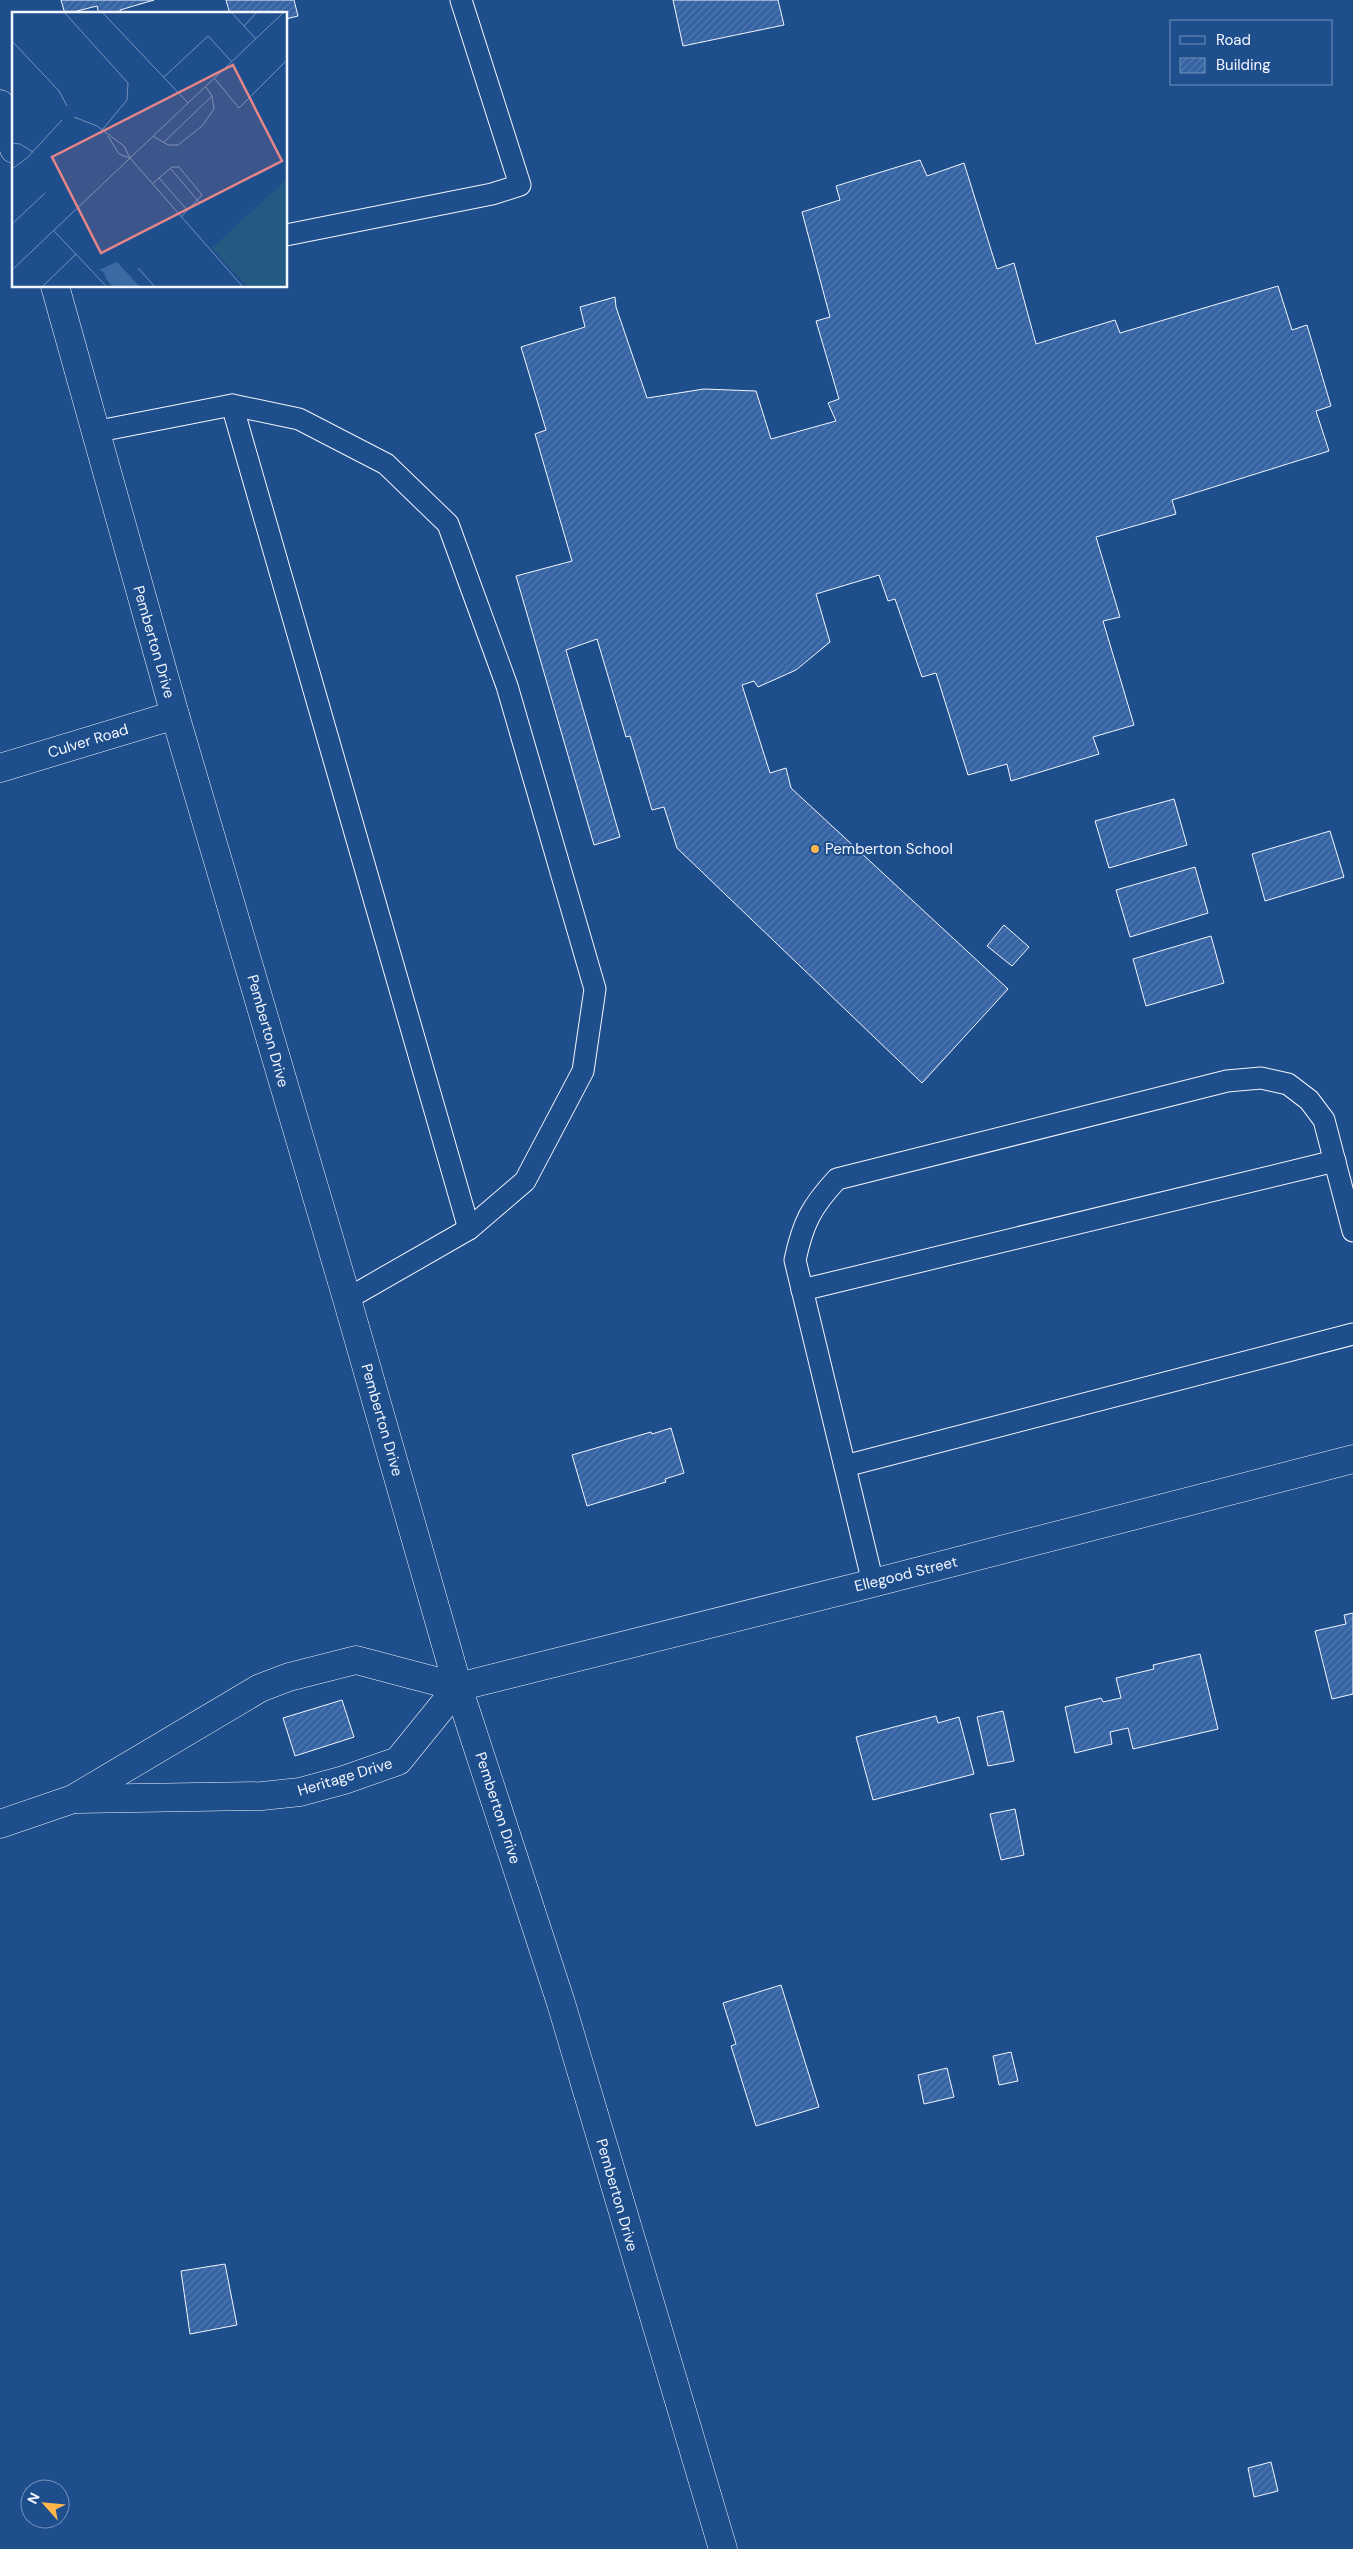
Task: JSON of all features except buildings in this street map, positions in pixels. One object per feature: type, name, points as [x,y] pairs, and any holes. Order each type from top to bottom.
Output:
[{"type":"street","points":[[0,104],[12,143]]},
{"type":"street","name":"Pemberton Drive","points":[[56,288],[94,432],[175,715],[347,1299],[458,1687],[561,2003],[723,2549]]},
{"type":"street","name":"Culver Road","points":[[0,768],[175,715]]},
{"type":"street","name":"Ellegood Street","points":[[458,1687],[873,1583],[1353,1459]]},
{"type":"street","name":"Heritage Drive","points":[[0,1824],[73,1799],[260,1688],[289,1677],[356,1660],[458,1687],[398,1761],[344,1780],[300,1792],[262,1796],[73,1799]]},
{"type":"lane","points":[[288,235],[492,194],[520,185],[461,0]]},
{"type":"lane","points":[[232,405],[469,1229]]},
{"type":"lane","points":[[94,432],[232,405],[299,419],[386,464],[448,524],[507,686],[595,989],[583,1070],[525,1181],[469,1229],[347,1299]]},
{"type":"lane","points":[[873,1583],[795,1260],[801,1232],[816,1202],[837,1179],[1227,1081],[1261,1078],[1288,1084],[1309,1100],[1324,1120],[1353,1231]]},
{"type":"lane","points":[[802,1290],[1334,1161]]},
{"type":"lane","points":[[845,1466],[1353,1334]]},
{"type":"place","name":"Pemberton School","points":[[815,849]]}]
